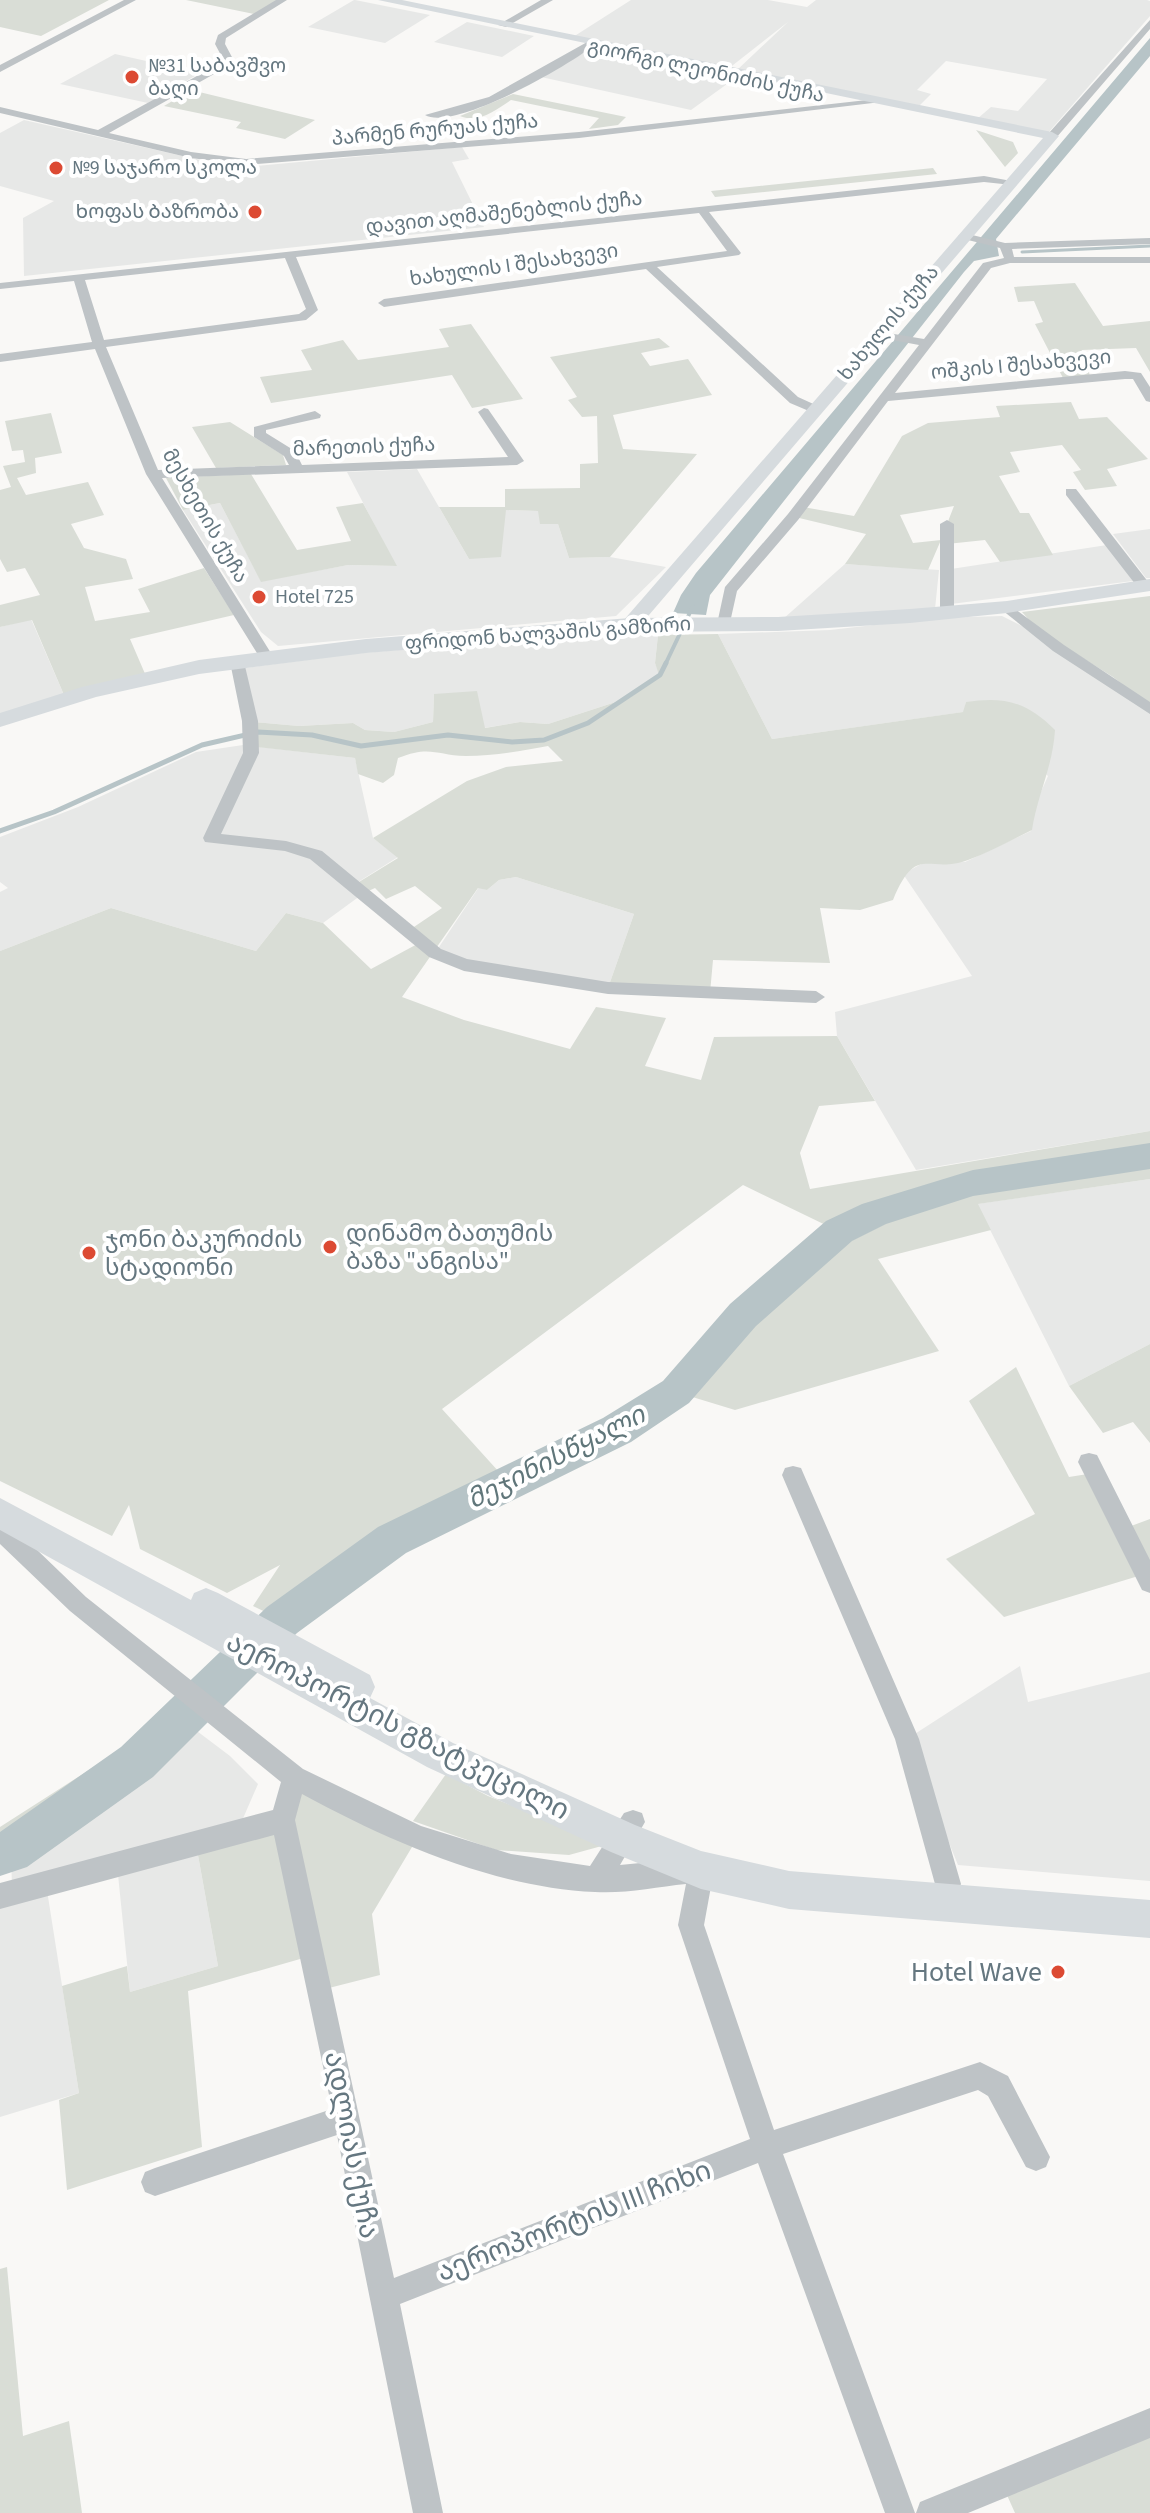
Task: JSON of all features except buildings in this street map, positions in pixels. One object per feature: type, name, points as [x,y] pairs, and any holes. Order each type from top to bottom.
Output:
[{"type":"highway","name":"ფრიდონ ხალვაშის გამზირი","points":[[0,720],[90,692],[199,667],[366,646],[630,625],[827,622],[1007,607],[1147,585]]},
{"type":"highway","name":"აეროპორტის გზატკეცილი","points":[[0,1493],[289,1661],[450,1737],[701,1870],[789,1890],[1150,1919]]},
{"type":"highway","name":"აეროპორტის გზატკეცილი","points":[[0,1513],[226,1626]]},
{"type":"highway","name":"აეროპორტის გზატკეცილი","points":[[628,1830],[791,1869],[1150,1899]]},
{"type":"main road","name":"გიორგი ლეონიძის ქუჩა","points":[[365,0],[1049,139]]},
{"type":"main road","name":"გიორგი ლეონიძის ქუჩა","points":[[384,0],[862,103],[1049,139]]},
{"type":"main road","name":"ხახულის ქუჩა","points":[[630,625],[816,410],[887,335],[1049,139]]},
{"type":"street","points":[[0,69],[131,0]]},
{"type":"street","points":[[99,134],[220,67],[228,59],[220,44],[221,37],[282,0]]},
{"type":"street","points":[[503,25],[548,0]]},
{"type":"street","name":"ხახულის ქუჩა","points":[[1049,139],[1150,23]]},
{"type":"street","points":[[430,115],[458,112],[483,103],[590,45]]},
{"type":"street","name":"პარმენ რურუას ქუჩა","points":[[0,110],[191,155],[270,162],[579,135],[876,102]]},
{"type":"street","name":"დავით აღმაშენებლის ქუჩა","points":[[0,286],[984,179],[1012,182]]},
{"type":"street","name":"ხახულის I შესახვევი","points":[[384,303],[735,253],[702,210]]},
{"type":"street","points":[[970,238],[1002,245],[1150,241]]},
{"type":"street","points":[[1002,245],[1010,260],[1150,260]]},
{"type":"street","points":[[0,358],[309,313],[312,310],[289,255]]},
{"type":"street","name":"ხახულის ქუჩა","points":[[724,624],[730,590],[793,517],[883,398],[920,342],[987,265],[1010,260]]},
{"type":"street","name":"ხახულის I შესახვევი","points":[[649,266],[794,400],[816,410]]},
{"type":"street","name":"მესხეთის ქუჩა","points":[[79,278],[99,345],[153,474],[267,658]]},
{"type":"street","points":[[887,335],[920,342]]},
{"type":"street","name":"ოშკის I შესახვევი","points":[[883,398],[1125,375],[1137,376],[1150,398]]},
{"type":"street","name":"მარეთის ქუჩა","points":[[153,474],[517,461],[484,412]]},
{"type":"street","points":[[297,469],[290,454],[259,434],[260,427],[315,415]]},
{"type":"street","points":[[1071,492],[1147,585]]},
{"type":"street","points":[[947,524],[947,612]]},
{"type":"street","points":[[1007,607],[1032,631],[1150,709]]},
{"type":"street","points":[[237,662],[250,721],[251,753],[211,838],[286,846],[316,855],[435,953],[450,960],[608,988],[816,997]]},
{"type":"street","points":[[1089,1462],[1150,1583]]},
{"type":"street","points":[[793,1475],[907,1739],[948,1884]]},
{"type":"street","points":[[0,1529],[78,1604],[294,1777],[418,1837],[511,1867],[596,1880],[701,1870],[691,1925],[766,2146],[900,2513]]},
{"type":"street","name":"ადლიას ქუჩა","points":[[294,1777],[283,1820],[314,1955],[428,2513]]},
{"type":"street","points":[[0,1896],[283,1820]]},
{"type":"street","points":[[596,1880],[628,1830]]},
{"type":"street","name":"აეროპორტის III ჩიხი","points":[[382,2297],[766,2146],[980,2076],[998,2086],[1036,2157]]},
{"type":"street","points":[[155,2182],[346,2118]]},
{"type":"street","points":[[931,2513],[1150,2423]]},
{"type":"shaded area","points":[[0,0],[109,0],[41,36],[0,27]]},
{"type":"shaded area","points":[[186,0],[279,0],[254,14]]},
{"type":"shaded area","points":[[354,0],[430,15],[385,43],[308,27]]},
{"type":"shaded area","points":[[631,0],[768,0],[807,7],[816,0],[1147,0],[1150,1],[1150,16],[1048,133],[977,119],[991,107],[1018,111],[1047,79],[946,61],[917,90],[931,94],[918,107],[736,71],[788,22],[728,69],[573,37]]},
{"type":"shaded area","points":[[467,22],[534,36],[502,57],[434,42]]},
{"type":"shaded area","points":[[1150,38],[1150,56],[996,239],[999,256],[974,261],[964,272],[710,595],[706,615],[673,613],[696,573]]},
{"type":"shaded area","points":[[592,48],[734,79],[691,110],[541,77]]},
{"type":"shaded area","name":"№31 საბავშვო ბაღი","points":[[115,54],[200,73],[148,103],[60,84]]},
{"type":"shaded area","points":[[191,90],[315,120],[285,139],[236,128],[241,122],[164,106]]},
{"type":"shaded area","points":[[513,94],[626,117],[618,125],[589,129],[599,118],[511,100],[480,117],[460,116]]},
{"type":"shaded area","name":"Ხოფას Ბაზრობა","points":[[24,120],[218,164],[256,166],[462,147],[469,159],[452,162],[484,227],[24,276],[23,218],[54,201],[0,186],[0,133]]},
{"type":"shaded area","points":[[976,130],[1013,142],[1018,153],[1005,167]]},
{"type":"shaded area","points":[[933,168],[937,174],[715,197],[711,191]]},
{"type":"shaded area","points":[[1075,283],[1103,326],[1150,321],[1150,372],[1136,348],[1082,350],[1090,376],[1063,378],[1035,324],[1043,322],[1034,301],[1018,302],[1014,287]]},
{"type":"shaded area","points":[[471,324],[523,399],[472,408],[452,375],[271,403],[260,377],[312,370],[301,350],[343,340],[358,360],[449,347],[439,329]]},
{"type":"shaded area","points":[[659,338],[670,347],[641,353],[650,366],[688,359],[712,395],[613,415],[623,449],[697,454],[610,557],[569,558],[558,524],[540,524],[538,511],[506,510],[501,557],[469,559],[439,507],[505,507],[505,489],[580,488],[580,464],[598,463],[597,416],[582,417],[568,400],[577,397],[550,357]]},
{"type":"shaded area","points":[[1071,402],[1079,419],[1107,417],[1148,459],[1107,469],[1117,486],[1085,490],[1073,472],[1081,470],[1062,445],[1010,452],[1020,472],[999,476],[1020,513],[1029,513],[1053,555],[1000,562],[985,540],[947,544],[947,524],[954,506],[900,515],[913,543],[941,540],[928,570],[845,564],[866,534],[795,517],[803,507],[854,516],[902,436],[928,423],[1000,417],[996,406]]},
{"type":"shaded area","points":[[51,413],[62,453],[35,458],[36,473],[17,478],[26,495],[88,482],[104,515],[71,524],[84,548],[126,559],[133,579],[85,587],[95,621],[150,612],[138,589],[204,568],[234,615],[130,639],[146,676],[64,695],[32,620],[0,627],[0,605],[40,595],[25,568],[7,572],[0,559],[0,490],[11,487],[3,466],[25,462],[23,450],[12,451],[5,421]]},
{"type":"shaded area","points":[[230,422],[283,455],[286,465],[216,468],[192,427]]},
{"type":"shaded area","points":[[417,469],[469,559],[506,510],[539,511],[541,524],[558,524],[569,558],[610,557],[666,567],[616,616],[278,646],[261,632],[183,510],[220,503],[261,581],[348,565],[396,566],[347,472]]},
{"type":"shaded area","points":[[251,474],[297,550],[351,541],[336,507],[363,503],[397,566],[348,565],[261,582],[220,503],[183,510],[166,478]]},
{"type":"shaded area","points":[[1150,529],[1150,578],[1146,578],[1113,534]]},
{"type":"shaded area","points":[[1107,545],[1133,581],[951,604],[951,569]]},
{"type":"shaded area","points":[[845,564],[939,570],[935,609],[783,619]]},
{"type":"shaded area","points":[[1150,596],[1150,706],[1113,677],[1038,630],[1022,612]]},
{"type":"shaded area","points":[[1002,616],[1032,631],[1150,709],[1150,1131],[916,1170],[837,1036],[835,1012],[972,976],[903,874],[923,863],[965,862],[1031,831],[1036,803],[1048,776],[966,702],[964,712],[772,739],[718,634],[830,630],[935,618]]},
{"type":"shaded area","points":[[31,619],[64,695],[0,714],[0,627]]},
{"type":"shaded area","points":[[592,633],[658,635],[655,663],[660,675],[631,697],[548,724],[520,722],[484,728],[434,694],[433,722],[394,732],[365,730],[353,723],[299,726],[254,722],[245,668],[352,654]]},
{"type":"shaded area","points":[[718,634],[772,739],[963,712],[966,702],[980,700],[1014,703],[1035,713],[1055,730],[1032,830],[968,860],[917,866],[901,882],[893,900],[860,910],[820,908],[830,963],[713,960],[710,993],[608,988],[634,914],[516,877],[499,880],[487,890],[478,888],[402,997],[464,1020],[570,1049],[596,1007],[666,1018],[645,1066],[701,1080],[714,1037],[837,1036],[875,1101],[819,1106],[800,1153],[810,1189],[1150,1131],[1150,1179],[978,1204],[991,1230],[878,1259],[939,1351],[735,1410],[676,1392],[743,1315],[838,1231],[743,1185],[442,1409],[509,1483],[392,1540],[282,1620],[253,1606],[280,1565],[227,1593],[140,1549],[129,1505],[112,1536],[0,1481],[0,951],[111,908],[256,951],[286,913],[323,923],[371,969],[421,942],[408,931],[442,908],[415,886],[386,899],[375,888],[364,893],[354,885],[398,858],[373,838],[467,781],[506,767],[563,761],[548,746],[476,756],[418,752],[398,758],[394,775],[383,783],[358,774],[355,758],[257,747],[254,722],[299,726],[353,723],[365,730],[394,732],[433,722],[434,694],[477,691],[485,728],[520,722],[548,724],[631,697],[659,675],[655,663],[658,635]]},
{"type":"shaded area","points":[[243,745],[355,758],[373,838],[398,857],[355,884],[364,893],[323,923],[286,913],[256,951],[111,908],[0,951],[0,892],[8,888],[0,882],[0,837],[78,807],[196,752]]},
{"type":"shaded area","points":[[516,877],[634,914],[608,988],[435,953],[479,887],[487,890],[499,880]]},
{"type":"shaded area","points":[[1150,1179],[1150,1344],[1069,1386],[977,1204]]},
{"type":"shaded area","points":[[1150,1344],[1150,1443],[1133,1422],[1103,1433],[1069,1386]]},
{"type":"shaded area","points":[[1016,1367],[1069,1477],[1094,1473],[1123,1529],[1150,1519],[1150,1583],[1145,1574],[1004,1617],[946,1559],[1035,1514],[969,1401]]},
{"type":"shaded area","points":[[1020,1666],[1028,1702],[1150,1672],[1150,1881],[958,1865],[907,1739]]},
{"type":"shaded area","points":[[181,1719],[230,1756],[258,1784],[241,1823],[12,1889],[11,1851],[136,1762]]},
{"type":"shaded area","points":[[181,1719],[137,1762],[11,1850],[0,1854],[0,1827],[142,1736]]},
{"type":"shaded area","points":[[446,1774],[488,1796],[609,1844],[569,1855],[496,1850],[413,1821]]},
{"type":"shaded area","points":[[294,1777],[418,1837],[372,1914],[380,1975],[321,1990],[314,1955],[188,1991],[202,2147],[67,2190],[59,2100],[79,2093],[62,1986],[127,1966],[130,1992],[218,1966],[196,1844],[283,1821]]},
{"type":"shaded area","points":[[196,1844],[218,1966],[130,1992],[117,1865]]},
{"type":"shaded area","points":[[46,1884],[79,2093],[0,2117],[0,1896]]},
{"type":"shaded area","points":[[7,2267],[23,2436],[69,2421],[82,2513],[0,2513],[0,2269]]},
{"type":"shaded area","points":[[1150,2423],[1150,2513],[1015,2513],[1002,2484]]},
{"type":"waterway","points":[[1022,252],[1150,246]]},
{"type":"waterway","points":[[665,665],[693,606]]},
{"type":"waterway","points":[[0,831],[54,812],[202,745],[258,732],[312,735],[361,746],[448,735],[512,742],[544,740],[588,723],[660,675],[665,665]]},
{"type":"waterway","name":"მეჯინისწყალი","points":[[0,1854],[11,1851],[137,1762],[282,1620],[392,1540],[617,1430],[676,1392],[743,1315],[839,1231],[874,1214],[973,1183],[1150,1156]]},
{"type":"place","name":"№31 საბავშვო ბაღი","points":[[132,77]]},
{"type":"place","name":"№9 საჯარო სკოლა","points":[[56,168]]},
{"type":"place","name":"Ხოფას Ბაზრობა","points":[[255,212]]},
{"type":"place","name":"Hotel 725","points":[[259,597]]},
{"type":"place","name":"დინამო ბათუმის ბაზა \"ანგისა\"","points":[[330,1247]]},
{"type":"place","name":"ჯონი ბაკურიძის სტადიონი","points":[[89,1253]]},
{"type":"place","name":"Hotel Wave","points":[[1058,1972]]}]
